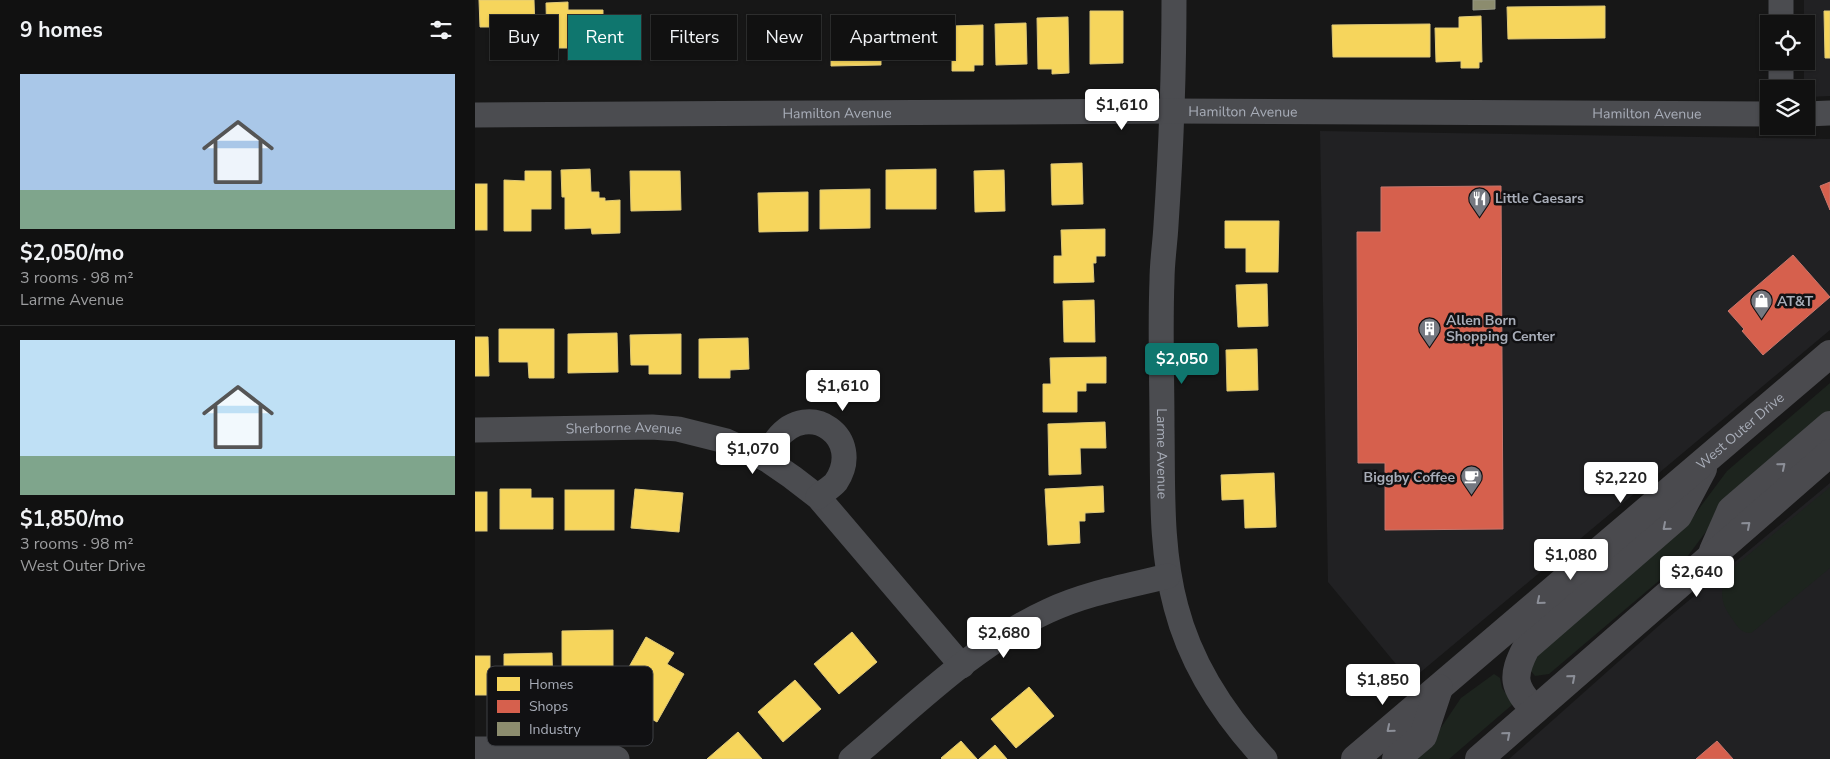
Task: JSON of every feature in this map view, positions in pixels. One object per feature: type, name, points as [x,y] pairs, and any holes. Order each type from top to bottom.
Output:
[{"type":"main road","name":"West Outer Drive","points":[[1355,759],[1830,354]]},
{"type":"main road","points":[[1711,557],[1731,510],[1830,425]]},
{"type":"main road","points":[[1479,759],[1830,453]]},
{"type":"main road","points":[[1535,710],[1523,698],[1516,683],[1517,666],[1526,648],[1678,516],[1710,457]]},
{"type":"main road","points":[[1396,759],[1423,736],[1440,686]]},
{"type":"street","name":"Larme Avenue","points":[[1174,0],[1174,75],[1162,279],[1163,533],[1168,576],[1185,636],[1197,663],[1227,715],[1265,759]]},
{"type":"street","points":[[1781,0],[1781,15]]},
{"type":"street","name":"Hamilton Avenue","points":[[475,116],[1172,111],[1760,114]]},
{"type":"street","points":[[1815,114],[1830,114]]},
{"type":"street","points":[[766,460],[777,439],[793,425],[813,421],[829,427],[841,442],[845,463],[835,483],[818,497]]},
{"type":"street","name":"Sherborne Avenue","points":[[475,430],[652,427],[678,429],[727,441],[766,460],[818,497],[962,666]]},
{"type":"street","points":[[851,759],[962,666],[1004,634],[1049,610],[1096,593],[1168,576]]},
{"type":"street","points":[[475,749],[586,749],[603,752],[617,759]]},
{"type":"shaded area","points":[[1804,0],[1830,0],[1830,96],[1815,97],[1815,80],[1804,80],[1804,70],[1815,70],[1815,15],[1804,15]]},
{"type":"shaded area","points":[[1320,131],[1830,139],[1830,330],[1410,681],[1328,582]]},
{"type":"shaded area","points":[[1830,383],[1830,417],[1723,509],[1687,557],[1549,674],[1535,676],[1531,671],[1533,654],[1692,518],[1727,471]]},
{"type":"shaded area","points":[[1830,483],[1830,759],[1509,759],[1663,622]]},
{"type":"shaded area","points":[[1830,487],[1830,568],[1751,633],[1742,631],[1728,612],[1722,598],[1722,591],[1727,578],[1737,564]]},
{"type":"shaded area","points":[[1494,674],[1500,678],[1502,688],[1513,704],[1449,759],[1410,759],[1434,738],[1461,698]]},
{"type":"building: Homes","points":[[479,0],[534,0],[534,15],[490,15],[490,27],[480,27]]},
{"type":"building: Homes","points":[[568,2],[568,10],[603,10],[603,15],[568,15],[568,48],[558,48],[558,15],[546,15],[546,3]]},
{"type":"building: Homes","points":[[1605,6],[1605,38],[1508,39],[1507,7]]},
{"type":"building: Homes","points":[[1090,11],[1123,11],[1123,63],[1090,64]]},
{"type":"building: Homes","points":[[1824,11],[1830,11],[1830,58],[1825,58]]},
{"type":"building: Homes","points":[[1481,16],[1482,62],[1479,62],[1479,68],[1461,68],[1461,61],[1436,62],[1435,28],[1459,28],[1459,17]]},
{"type":"building: Homes","points":[[1068,17],[1069,73],[1052,74],[1052,69],[1038,69],[1037,18]]},
{"type":"building: Homes","points":[[1026,23],[1027,64],[996,65],[995,24]]},
{"type":"building: Homes","points":[[1430,24],[1430,57],[1333,57],[1332,25]]},
{"type":"building: Homes","points":[[983,25],[983,65],[974,65],[974,71],[952,71],[952,60],[955,60],[955,26]]},
{"type":"building: Homes","points":[[831,60],[881,60],[881,65],[831,66]]},
{"type":"building: Homes","points":[[1082,163],[1083,204],[1052,205],[1051,164]]},
{"type":"building: Homes","points":[[590,169],[591,192],[599,192],[599,198],[605,198],[605,201],[620,200],[620,233],[592,234],[591,228],[565,229],[565,197],[562,197],[561,170]]},
{"type":"building: Homes","points":[[936,169],[936,209],[886,209],[886,170]]},
{"type":"building: Homes","points":[[1004,170],[1005,211],[975,212],[974,171]]},
{"type":"building: Homes","points":[[525,171],[551,171],[551,209],[531,209],[531,231],[504,231],[504,180],[525,181]]},
{"type":"building: Homes","points":[[630,171],[680,171],[681,210],[631,211]]},
{"type":"building: Homes","points":[[475,184],[487,184],[487,230],[475,230]]},
{"type":"building: Homes","points":[[870,189],[870,228],[820,229],[820,190]]},
{"type":"building: Homes","points":[[808,192],[808,231],[759,232],[758,193]]},
{"type":"building: Homes","points":[[1225,221],[1279,221],[1278,272],[1246,272],[1246,248],[1225,248]]},
{"type":"building: Homes","points":[[1105,229],[1105,256],[1096,256],[1096,263],[1093,263],[1094,282],[1054,283],[1054,256],[1062,256],[1061,230]]},
{"type":"building: Homes","points":[[1267,284],[1268,326],[1238,327],[1236,285]]},
{"type":"building: Homes","points":[[1094,300],[1095,342],[1064,342],[1063,301]]},
{"type":"building: Homes","points":[[499,329],[554,329],[554,378],[529,378],[528,362],[499,362]]},
{"type":"building: Homes","points":[[617,333],[618,372],[568,373],[568,334]]},
{"type":"building: Homes","points":[[681,334],[681,374],[649,374],[649,365],[631,365],[630,335]]},
{"type":"building: Homes","points":[[475,337],[488,337],[489,376],[475,376]]},
{"type":"building: Homes","points":[[748,338],[749,369],[730,370],[730,378],[699,378],[699,339]]},
{"type":"building: Homes","points":[[1257,349],[1258,390],[1227,391],[1226,350]]},
{"type":"building: Homes","points":[[1106,357],[1106,383],[1086,383],[1086,391],[1077,391],[1077,412],[1043,412],[1043,384],[1051,384],[1050,358]]},
{"type":"building: Homes","points":[[1105,422],[1106,448],[1080,448],[1081,474],[1049,475],[1048,424]]},
{"type":"building: Homes","points":[[1274,473],[1276,527],[1245,528],[1244,499],[1222,500],[1221,475]]},
{"type":"building: Homes","points":[[1103,486],[1104,512],[1085,513],[1085,521],[1079,521],[1080,543],[1048,545],[1045,489]]},
{"type":"building: Homes","points":[[500,489],[531,489],[531,498],[553,498],[553,529],[500,529]]},
{"type":"building: Homes","points":[[635,489],[683,493],[679,532],[631,528]]},
{"type":"building: Homes","points":[[565,490],[614,490],[614,530],[565,530]]},
{"type":"building: Homes","points":[[475,492],[487,492],[487,531],[475,531]]},
{"type":"building: Homes","points":[[613,630],[613,666],[562,666],[562,631]]},
{"type":"building: Homes","points":[[852,632],[877,662],[839,694],[814,664]]},
{"type":"building: Homes","points":[[646,637],[674,653],[667,664],[684,674],[657,722],[653,720],[653,666],[630,666]]},
{"type":"building: Homes","points":[[552,653],[552,666],[504,666],[504,654]]},
{"type":"building: Homes","points":[[475,656],[490,656],[490,666],[487,666],[487,695],[475,695]]},
{"type":"building: Homes","points":[[795,680],[821,709],[783,742],[758,712]]},
{"type":"building: Homes","points":[[1029,687],[1054,716],[1016,748],[991,719]]},
{"type":"building: Homes","points":[[738,732],[762,759],[707,759]]},
{"type":"building: Homes","points":[[961,741],[977,759],[941,758]]},
{"type":"building: Homes","points":[[995,745],[1007,759],[979,759]]},
{"type":"building: Shops","points":[[1830,182],[1830,210],[1820,186]]},
{"type":"building: Shops","name":"Allen Born Shopping Center","points":[[1501,186],[1503,529],[1385,530],[1385,463],[1358,463],[1357,232],[1381,232],[1381,187]]},
{"type":"building: Shops","points":[[1793,255],[1830,297],[1763,355],[1728,311]]},
{"type":"building: Shops","points":[[1717,741],[1733,759],[1696,759]]},
{"type":"building: Industry","points":[[1473,0],[1495,0],[1495,9],[1473,10]]},
{"type":"place","name":"Little Caesars","points":[[1479,217]]},
{"type":"place","name":"AT&T","points":[[1761,320]]},
{"type":"place","name":"Allen Born Shopping Center","points":[[1430,347]]},
{"type":"place","name":"Biggby Coffee","points":[[1471,496]]}]
